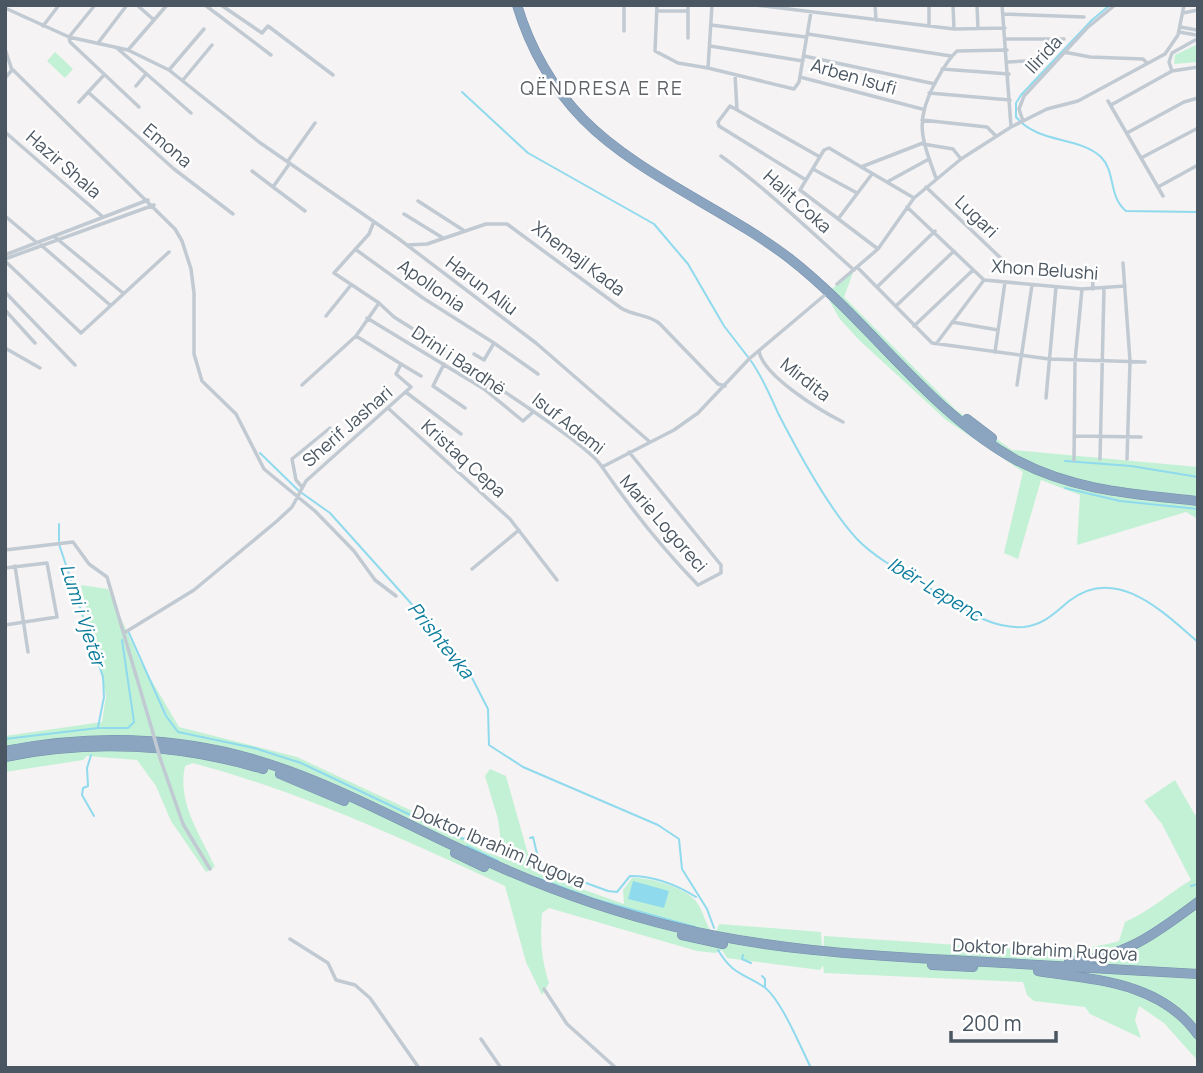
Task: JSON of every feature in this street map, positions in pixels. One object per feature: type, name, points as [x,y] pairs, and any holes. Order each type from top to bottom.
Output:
[{"type":"highway","points":[[520,5],[550,67],[594,123],[637,155],[745,220],[812,269],[979,429],[1021,455],[1074,477],[1122,488],[1198,495]]},
{"type":"highway","points":[[520,5],[545,70],[592,127],[625,154],[742,225],[805,271],[975,434],[1018,461],[1072,483],[1121,494],[1198,501]]},
{"type":"highway","name":"Doktor Ibrahim Rugova","points":[[5,751],[55,743],[109,740],[160,742],[227,753],[318,782],[546,887],[651,921],[723,938],[804,950],[1198,974]]},
{"type":"highway","name":"Doktor Ibrahim Rugova","points":[[5,757],[95,746],[161,749],[218,757],[296,780],[523,884],[650,927],[742,948],[804,956],[1038,971]]},
{"type":"highway","points":[[1018,964],[1084,961],[1117,953],[1152,936],[1198,902]]},
{"type":"highway","points":[[1038,971],[1198,980]]},
{"type":"highway","points":[[1038,971],[1110,980],[1135,988],[1170,1008],[1198,1035]]},
{"type":"street","points":[[43,26],[59,5]]},
{"type":"street","points":[[95,5],[69,37],[83,57],[139,107]]},
{"type":"street","points":[[98,43],[127,5]]},
{"type":"street","points":[[137,5],[154,20]]},
{"type":"street","points":[[128,50],[167,5]]},
{"type":"street","points":[[205,5],[271,55]]},
{"type":"street","points":[[221,5],[262,33],[268,26],[333,75]]},
{"type":"street","points":[[624,5],[624,31]]},
{"type":"street","points":[[708,68],[712,5]]},
{"type":"street","points":[[755,5],[954,29],[1004,28]]},
{"type":"street","points":[[876,5],[876,20]]},
{"type":"street","points":[[929,5],[929,26]]},
{"type":"street","points":[[953,5],[954,29]]},
{"type":"street","points":[[977,5],[978,29]]},
{"type":"street","points":[[1002,5],[1011,127]]},
{"type":"street","name":"Ilirida","points":[[1021,123],[1021,101],[1064,52],[1115,5]]},
{"type":"street","points":[[837,284],[878,249],[914,198],[961,159],[1011,127],[1047,109],[1077,101],[1165,54],[1179,29],[1184,5]]},
{"type":"street","name":"Harun Aliu","points":[[9,8],[69,37],[128,50],[169,70],[373,224],[406,244],[546,351],[650,442]]},
{"type":"street","points":[[688,38],[688,8],[657,8],[655,51],[678,62],[794,89],[800,77]]},
{"type":"street","points":[[1183,13],[1198,10]]},
{"type":"street","name":"Arben Isufi","points":[[811,12],[800,77],[922,109]]},
{"type":"street","points":[[1003,14],[1084,17]]},
{"type":"street","points":[[711,25],[952,56]]},
{"type":"street","points":[[169,70],[204,29]]},
{"type":"street","points":[[1179,29],[1197,35]]},
{"type":"street","points":[[1172,71],[1172,53],[1197,35]]},
{"type":"street","points":[[1006,39],[1064,38]]},
{"type":"street","points":[[183,80],[212,45]]},
{"type":"street","points":[[710,46],[804,59],[934,84]]},
{"type":"street","points":[[115,47],[191,113]]},
{"type":"street","points":[[5,49],[12,68],[154,205],[175,229],[185,248],[194,287],[194,354],[202,381],[236,414],[264,469],[300,493],[354,551],[375,580],[396,596]]},
{"type":"street","points":[[936,178],[923,144],[922,109],[929,93],[957,51],[1007,50]]},
{"type":"street","points":[[1064,52],[1090,57],[1143,60],[1147,64]]},
{"type":"street","points":[[1008,62],[1047,60]]},
{"type":"street","points":[[1163,196],[1109,103],[1172,71],[1198,67]]},
{"type":"street","points":[[5,78],[12,68]]},
{"type":"street","points":[[943,69],[1009,74]]},
{"type":"street","points":[[136,86],[146,74]]},
{"type":"street","points":[[79,102],[104,75]]},
{"type":"street","points":[[735,75],[737,110]]},
{"type":"street","name":"Emona","points":[[88,92],[167,163],[233,215]]},
{"type":"street","points":[[929,93],[1010,100]]},
{"type":"street","points":[[1127,133],[1184,102],[1198,98]]},
{"type":"street","points":[[806,180],[718,125],[730,106],[820,157]]},
{"type":"street","points":[[922,120],[989,128],[996,137]]},
{"type":"street","points":[[273,187],[315,123]]},
{"type":"street","points":[[1141,158],[1198,128]]},
{"type":"street","name":"Hazir Shala","points":[[5,132],[103,217]]},
{"type":"street","points":[[861,167],[923,144],[953,149],[961,159]]},
{"type":"street","points":[[878,249],[800,190],[820,157],[829,148],[914,198]]},
{"type":"street","name":"Halit Coka","points":[[721,156],[760,185],[782,208],[856,268],[914,326],[936,344]]},
{"type":"street","points":[[887,182],[929,159]]},
{"type":"street","points":[[1158,187],[1198,165]]},
{"type":"street","points":[[813,169],[858,193]]},
{"type":"street","points":[[252,171],[305,211]]},
{"type":"street","points":[[838,219],[872,174]]},
{"type":"street","name":"Lugari","points":[[926,187],[1008,265]]},
{"type":"street","points":[[56,238],[148,200]]},
{"type":"street","points":[[418,201],[463,230]]},
{"type":"street","points":[[8,257],[103,217],[154,205]]},
{"type":"street","name":"Xhon Belushi","points":[[907,207],[984,280],[1082,289],[1125,286]]},
{"type":"street","points":[[404,214],[443,238]]},
{"type":"street","points":[[5,216],[110,306]]},
{"type":"street","name":"Xhemajl Kada","points":[[463,230],[495,223],[512,226],[621,308],[634,316],[653,319],[718,384],[725,386]]},
{"type":"street","points":[[373,224],[334,272],[379,303],[394,317],[440,346]]},
{"type":"street","points":[[406,244],[427,244],[463,230]]},
{"type":"street","points":[[877,287],[935,232]]},
{"type":"street","points":[[56,238],[123,293]]},
{"type":"street","name":"Apollonia","points":[[355,248],[423,298],[538,374]]},
{"type":"street","points":[[5,250],[8,257],[81,333],[169,252]]},
{"type":"street","points":[[895,306],[954,251]]},
{"type":"street","points":[[1123,263],[1130,361],[1127,459]]},
{"type":"street","points":[[914,326],[973,270]]},
{"type":"street","points":[[1092,270],[1093,289]]},
{"type":"street","points":[[984,280],[936,344],[1049,359],[1145,362]]},
{"type":"street","points":[[995,352],[1005,282]]},
{"type":"street","points":[[326,316],[351,285]]},
{"type":"street","points":[[1017,385],[1032,285]]},
{"type":"street","points":[[1046,398],[1056,287]]},
{"type":"street","points":[[1100,459],[1104,288]]},
{"type":"street","points":[[1074,460],[1075,361],[1082,289]]},
{"type":"street","points":[[5,292],[75,365]]},
{"type":"street","points":[[602,467],[674,430],[698,413],[760,351],[826,294]]},
{"type":"street","points":[[302,385],[356,336],[379,303]]},
{"type":"street","points":[[5,310],[35,343]]},
{"type":"street","name":"Drini i Bardhë","points":[[367,318],[484,389],[523,421],[533,412]]},
{"type":"street","points":[[952,323],[998,330]]},
{"type":"street","name":"Sherif Jashari","points":[[124,633],[194,590],[283,516],[306,481],[411,387],[396,374],[401,364],[356,336]]},
{"type":"street","points":[[474,354],[484,360],[494,343]]},
{"type":"street","points":[[5,348],[40,368]]},
{"type":"street","name":"Mirdita","points":[[760,351],[763,361],[774,374],[816,408],[843,422]]},
{"type":"street","points":[[401,364],[421,376]]},
{"type":"street","points":[[444,364],[433,386],[465,408]]},
{"type":"street","name":"Isuf Ademi","points":[[484,389],[494,384],[602,467]]},
{"type":"street","points":[[406,392],[461,434]]},
{"type":"street","name":"Kristaq Cepa","points":[[388,409],[519,530],[557,580]]},
{"type":"street","points":[[300,493],[292,459],[330,428]]},
{"type":"street","points":[[1074,436],[1141,437]]},
{"type":"street","name":"Marie Logoreci","points":[[602,467],[624,501],[639,514],[696,583],[699,585],[711,579],[722,571],[720,565],[629,452]]},
{"type":"street","points":[[472,569],[519,530]]},
{"type":"street","points":[[5,550],[64,542],[76,543],[87,561],[109,582],[179,815],[210,869]]},
{"type":"street","points":[[5,568],[44,562],[48,565],[57,617],[5,625]]},
{"type":"street","points":[[15,566],[28,652]]},
{"type":"street","points":[[290,940],[328,963],[336,980],[355,985],[370,998],[419,1068]]},
{"type":"street","points":[[544,989],[567,1024],[616,1068]]},
{"type":"street","points":[[481,1039],[501,1068]]},
{"type":"green space","points":[[1198,44],[1198,62],[1174,64],[1175,55]]},
{"type":"green space","points":[[55,52],[73,69],[65,78],[47,61]]},
{"type":"green space","points":[[854,270],[844,297],[956,410],[1012,450],[1198,467],[1198,519],[1186,512],[1077,545],[1080,495],[1041,480],[1018,559],[1004,553],[1023,472],[946,420],[839,318],[826,294]]},
{"type":"green space","points":[[81,585],[108,589],[140,661],[179,727],[297,757],[440,824],[483,851],[503,858],[498,819],[485,776],[490,769],[506,776],[531,865],[537,873],[624,904],[623,890],[632,878],[666,884],[695,900],[711,931],[717,930],[719,924],[821,932],[823,960],[824,936],[1063,952],[1119,941],[1125,922],[1151,908],[1191,880],[1162,824],[1144,801],[1175,780],[1195,815],[1198,814],[1198,1061],[1164,1023],[1139,1006],[1135,1020],[1141,1038],[1090,1014],[1085,1007],[1034,1001],[1027,995],[1023,982],[824,973],[823,965],[820,970],[727,958],[722,950],[715,953],[697,951],[549,908],[542,913],[542,948],[549,983],[542,995],[526,962],[505,886],[312,802],[193,763],[185,766],[184,793],[191,818],[215,867],[206,872],[171,821],[156,786],[137,760],[87,756],[83,760],[5,772],[5,736],[102,722],[106,696]]},
{"type":"water","points":[[633,881],[669,891],[664,908],[628,899]]},
{"type":"waterway","name":"Ibër-Lepenc","points":[[1110,5],[1092,20],[1021,95],[1016,103],[1016,117],[1035,132],[1082,146],[1101,157],[1109,170],[1120,205],[1126,211],[1198,212]]},
{"type":"waterway","name":"Ibër-Lepenc","points":[[462,92],[528,153],[654,224],[688,264],[724,326],[748,357]]},
{"type":"waterway","name":"Ibër-Lepenc","points":[[751,361],[825,496],[857,539],[886,562],[970,613],[1001,625],[1024,627],[1037,624],[1087,591],[1104,588],[1138,596],[1198,642]]},
{"type":"waterway","name":"Prishtevka","points":[[260,453],[299,491],[330,513],[443,639],[469,672],[488,709],[489,745],[523,767],[658,825],[679,839],[682,869],[707,909],[714,928]]},
{"type":"waterway","points":[[1065,461],[1131,466],[1198,477]]},
{"type":"waterway","points":[[1065,488],[1120,501],[1198,509]]},
{"type":"waterway","name":"Lumi i Vjetër","points":[[59,524],[59,541]]},
{"type":"waterway","name":"Lumi i Vjetër","points":[[59,544],[103,677],[104,697],[98,727]]},
{"type":"waterway","points":[[129,633],[166,716],[178,732],[254,748],[301,763],[459,838],[502,843]]},
{"type":"waterway","points":[[5,739],[98,728],[128,728],[134,722],[122,640]]},
{"type":"waterway","name":"Lumi i Vjetër","points":[[91,755],[87,768],[88,786],[83,788],[82,795],[94,816]]},
{"type":"waterway","points":[[530,838],[533,837],[539,862],[545,868],[608,891],[617,892],[630,876],[639,876],[664,882],[696,897]]},
{"type":"waterway","points":[[467,846],[498,861]]},
{"type":"waterway","points":[[537,878],[594,899],[695,927]]},
{"type":"waterway","points":[[1191,886],[1198,884]]},
{"type":"waterway","name":"Prishtevka","points":[[718,950],[734,969],[770,993],[784,1013],[811,1068]]},
{"type":"waterway","points":[[743,955],[742,959],[751,963]]},
{"type":"waterway","points":[[762,976],[765,979],[765,987]]},
{"type":"district","name":"QËNDRESA E RE","points":[[602,88]]}]
